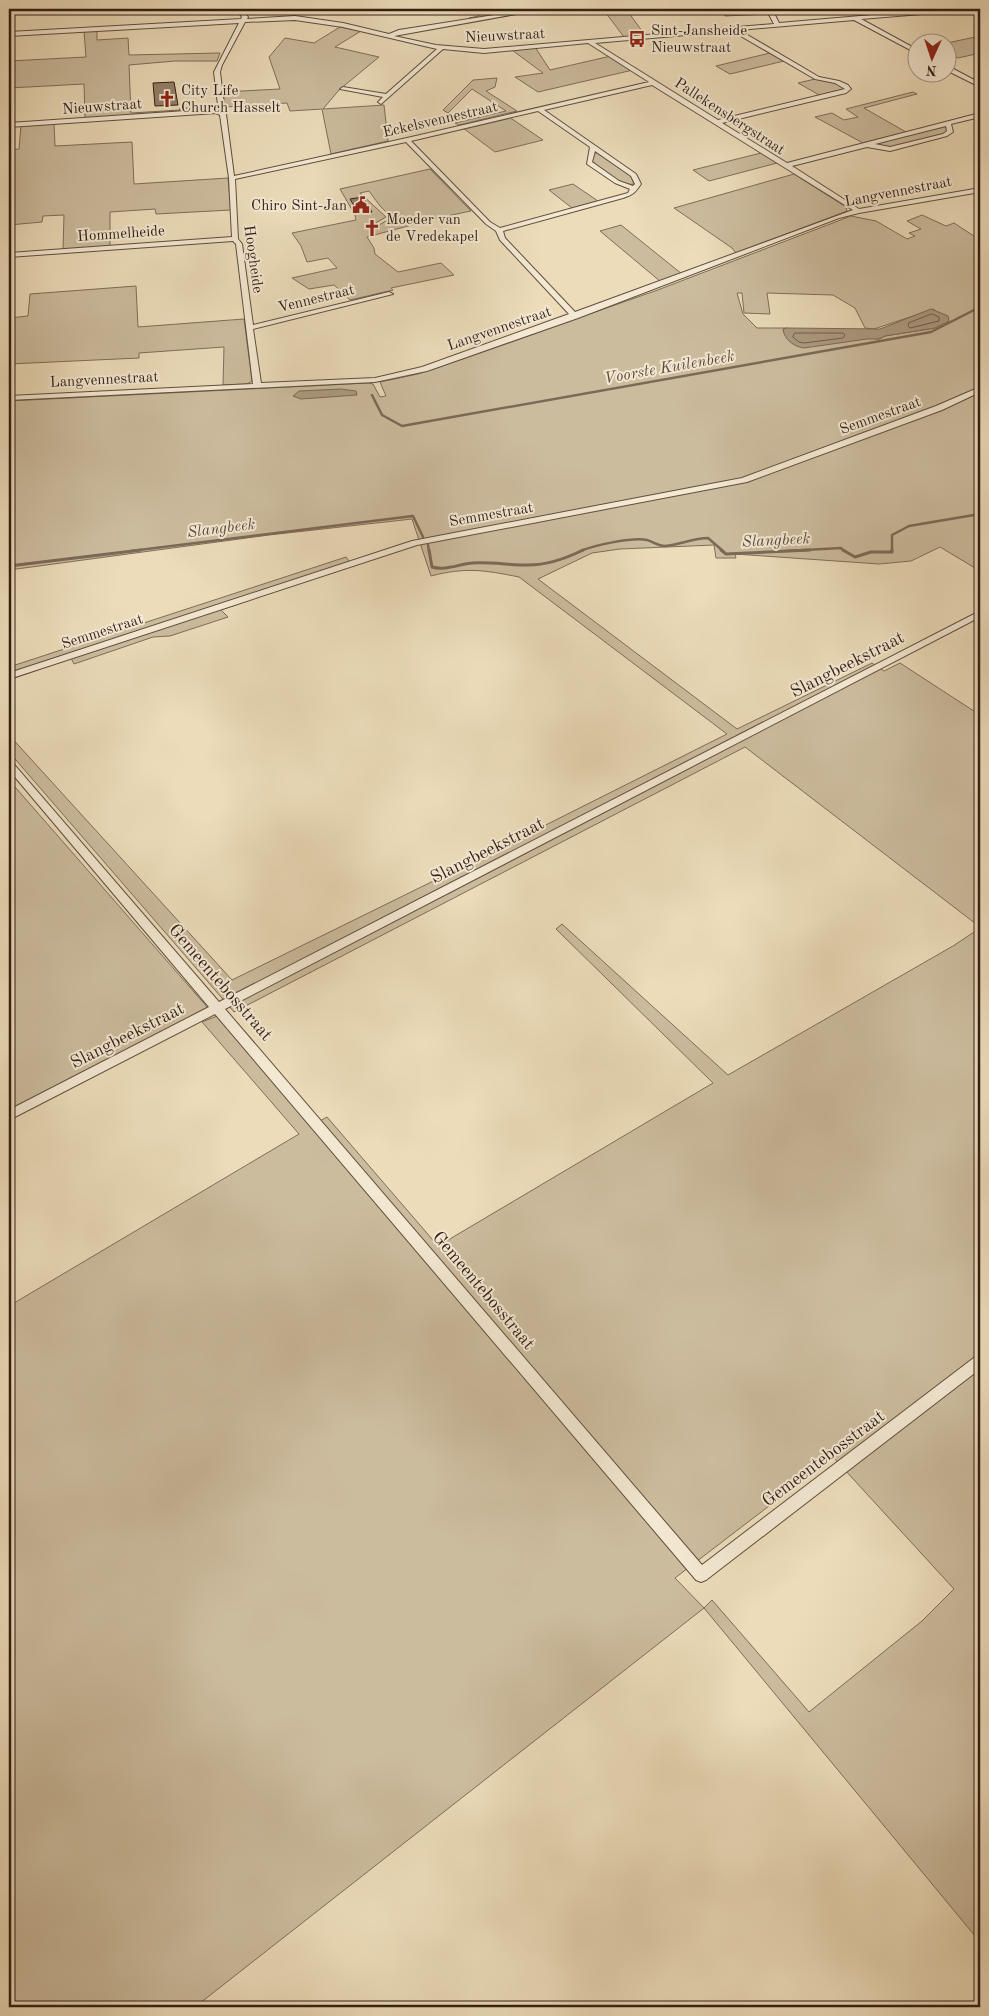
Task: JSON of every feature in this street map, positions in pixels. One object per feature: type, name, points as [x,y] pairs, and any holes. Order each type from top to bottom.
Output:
[{"type":"street","points":[[217,111],[221,105],[217,72],[243,21],[244,17],[238,9]]},
{"type":"street","points":[[389,35],[541,9]]},
{"type":"street","points":[[768,9],[777,25]]},
{"type":"street","name":"Nieuwstraat","points":[[9,34],[310,19],[457,50],[484,50],[958,9]]},
{"type":"street","points":[[855,18],[906,46]]},
{"type":"street","points":[[717,122],[844,92],[848,89],[837,82],[817,78],[733,29]]},
{"type":"street","name":"Pallekensbergstraat","points":[[590,42],[858,211]]},
{"type":"street","points":[[381,102],[442,47]]},
{"type":"street","points":[[956,72],[980,85]]},
{"type":"street","name":"Eckelsvennestraat","points":[[232,178],[653,83]]},
{"type":"street","points":[[343,89],[388,96]]},
{"type":"street","points":[[499,230],[621,197],[630,194],[636,189],[638,184],[634,175],[540,110]]},
{"type":"street","name":"Nieuwstraat","points":[[9,125],[217,111]]},
{"type":"street","name":"Hoogheide","points":[[217,111],[223,114],[232,178],[235,239],[239,244],[257,386]]},
{"type":"street","points":[[785,166],[980,115]]},
{"type":"street","points":[[866,145],[890,149],[937,138],[950,132],[948,123]]},
{"type":"street","points":[[407,140],[488,224],[499,230],[502,239],[575,316]]},
{"type":"street","points":[[593,147],[589,163],[617,182],[636,189]]},
{"type":"street","name":"Langvennestraat","points":[[9,398],[375,380],[400,376],[575,316],[858,211],[980,190]]},
{"type":"street","name":"Hommelheide","points":[[9,255],[235,239]]},
{"type":"street","name":"Vennestraat","points":[[249,328],[389,294]]},
{"type":"street","name":"Semmestraat","points":[[9,676],[415,542],[744,480],[940,408],[980,389]]},
{"type":"street","name":"Slangbeekstraat","points":[[9,1115],[980,614]]},
{"type":"street","name":"Gemeentebosstraat","points":[[9,764],[701,1575],[980,1361]]},
{"type":"shaded area","points":[[472,9],[536,9],[473,19],[469,18],[479,16]]},
{"type":"shaded area","points":[[603,9],[626,9],[645,35],[624,37]]},
{"type":"shaded area","points":[[718,9],[765,9],[767,14],[725,16]]},
{"type":"shaded area","points":[[340,27],[361,31],[335,47],[379,57],[339,90],[323,109],[384,105],[388,141],[331,154],[322,109],[290,111],[287,103],[225,107],[223,92],[280,89],[269,57],[285,38],[314,43]]},
{"type":"shaded area","points":[[84,31],[97,31],[97,40],[128,38],[129,55],[220,53],[217,61],[175,61],[129,65],[131,113],[180,110],[180,108],[189,108],[189,112],[85,118],[84,84],[9,88],[9,61],[86,57]]},
{"type":"shaded area","points":[[980,36],[980,53],[958,58],[956,57],[956,41]]},
{"type":"shaded area","points":[[535,47],[550,70],[611,56],[633,70],[538,92],[515,77],[543,73],[512,50]]},
{"type":"shaded area","points":[[770,53],[784,61],[730,74],[716,66]]},
{"type":"shaded area","points":[[497,78],[495,87],[486,91],[517,111],[459,125],[455,123],[506,111],[472,89],[448,113],[443,110],[473,80]]},
{"type":"shaded area","points":[[815,79],[835,82],[845,89],[821,96],[798,83]]},
{"type":"shaded area","points":[[913,92],[917,94],[864,108],[906,132],[863,143],[815,117],[832,113],[844,120],[858,117],[846,109]]},
{"type":"shaded area","points":[[509,117],[543,140],[495,152],[463,128]]},
{"type":"shaded area","points":[[54,123],[55,146],[132,142],[134,184],[228,178],[231,210],[156,214],[155,209],[110,212],[110,247],[63,250],[64,215],[43,216],[42,222],[9,225],[9,150],[19,149],[21,125]]},
{"type":"shaded area","points":[[944,126],[948,131],[943,134],[892,147],[873,144]]},
{"type":"shaded area","points":[[594,153],[597,153],[631,176],[634,184],[623,183],[606,173],[592,161]]},
{"type":"shaded area","points":[[761,153],[777,163],[709,181],[693,170]]},
{"type":"shaded area","points":[[430,169],[471,211],[430,219],[408,220],[390,215],[378,204],[369,191],[360,193],[386,217],[372,225],[377,226],[390,219],[419,223],[367,237],[374,248],[375,254],[398,272],[441,263],[454,275],[391,288],[393,290],[350,300],[334,285],[309,289],[292,278],[337,268],[328,258],[307,262],[301,246],[292,233],[356,220],[340,189]]},
{"type":"shaded area","points":[[794,174],[846,207],[847,211],[736,253],[732,248],[674,208]]},
{"type":"shaded area","points":[[573,184],[598,201],[572,208],[549,190]]},
{"type":"shaded area","points":[[922,215],[946,226],[954,223],[980,240],[980,400],[978,401],[980,402],[980,571],[940,547],[911,561],[879,564],[735,554],[736,558],[716,558],[714,545],[620,549],[592,553],[538,579],[737,729],[872,663],[884,671],[900,663],[980,715],[980,927],[745,747],[234,1012],[9,752],[9,735],[232,980],[727,734],[519,577],[475,570],[455,571],[431,576],[412,519],[269,535],[9,570],[9,401],[369,383],[373,384],[380,397],[386,396],[380,382],[418,374],[655,291],[851,216],[876,221],[907,239],[915,236],[909,233],[921,229],[907,221]],"holes":[[[737,293],[742,293],[744,313],[770,314],[767,293],[833,295],[855,308],[865,328],[874,329],[934,309],[935,328],[885,336],[879,339],[783,330],[787,328],[757,328],[743,314]]]},
{"type":"shaded area","points":[[621,225],[682,274],[661,282],[600,231]]},
{"type":"shaded area","points":[[136,286],[138,327],[244,319],[252,381],[247,384],[223,385],[224,347],[139,353],[139,358],[9,364],[9,318],[28,316],[30,294]]},
{"type":"shaded area","points":[[346,557],[352,565],[221,610],[228,617],[170,636],[153,637],[74,664],[71,658],[9,680],[9,667]]},
{"type":"shaded area","points":[[9,780],[208,1008],[9,1110]]},
{"type":"shaded area","points":[[562,924],[728,1075],[953,946],[980,928],[980,1942],[704,1608],[195,2007],[9,2007],[9,1306],[299,1134],[202,1022],[217,1016],[313,1125],[327,1117],[438,1246],[713,1083],[556,929]],"holes":[[[833,1457],[954,1589],[922,1621],[809,1712],[712,1600],[704,1608],[675,1578]]]},
{"type":"water","points":[[931,309],[948,316],[949,321],[935,328],[885,336],[879,339],[804,348],[790,342],[785,336],[783,329],[880,329]]},
{"type":"water","points":[[341,389],[356,391],[357,395],[301,399],[293,396],[299,391]]},
{"type":"building","points":[[174,82],[178,105],[155,106],[153,83]]},
{"type":"building","name":"Chiro Sint-Jan","points":[[363,197],[372,212],[359,214],[350,199]]},
{"type":"waterway","name":"Voorste Kuilenbeek","points":[[372,395],[382,415],[402,426],[931,332],[980,307]]},
{"type":"waterway","name":"Slangbeek","points":[[843,550],[855,557],[871,552],[892,552],[892,535],[909,526],[980,514]]},
{"type":"waterway","name":"Slangbeek","points":[[131,551],[413,516],[423,537]]},
{"type":"waterway","name":"Slangbeek","points":[[581,551],[604,544],[641,539],[665,546],[708,538],[723,551]]},
{"type":"waterway","name":"Slangbeek","points":[[428,545],[429,551]]},
{"type":"waterway","name":"Slangbeek","points":[[786,551],[841,548],[843,550]]},
{"type":"waterway","name":"Slangbeek","points":[[9,566],[141,550]]},
{"type":"waterway","name":"Slangbeek","points":[[429,550],[432,567],[437,568],[473,563],[542,564],[583,550]]},
{"type":"waterway","name":"Slangbeek","points":[[721,550],[726,554],[810,550]]},
{"type":"place","name":"Sint-Jansheide Nieuwstraat","points":[[637,39]]},
{"type":"place","name":"City Life Church Hasselt","points":[[167,99]]},
{"type":"place","name":"Chiro Sint-Jan","points":[[361,205]]},
{"type":"place","name":"Moeder van de Vredekapel","points":[[372,228]]}]
